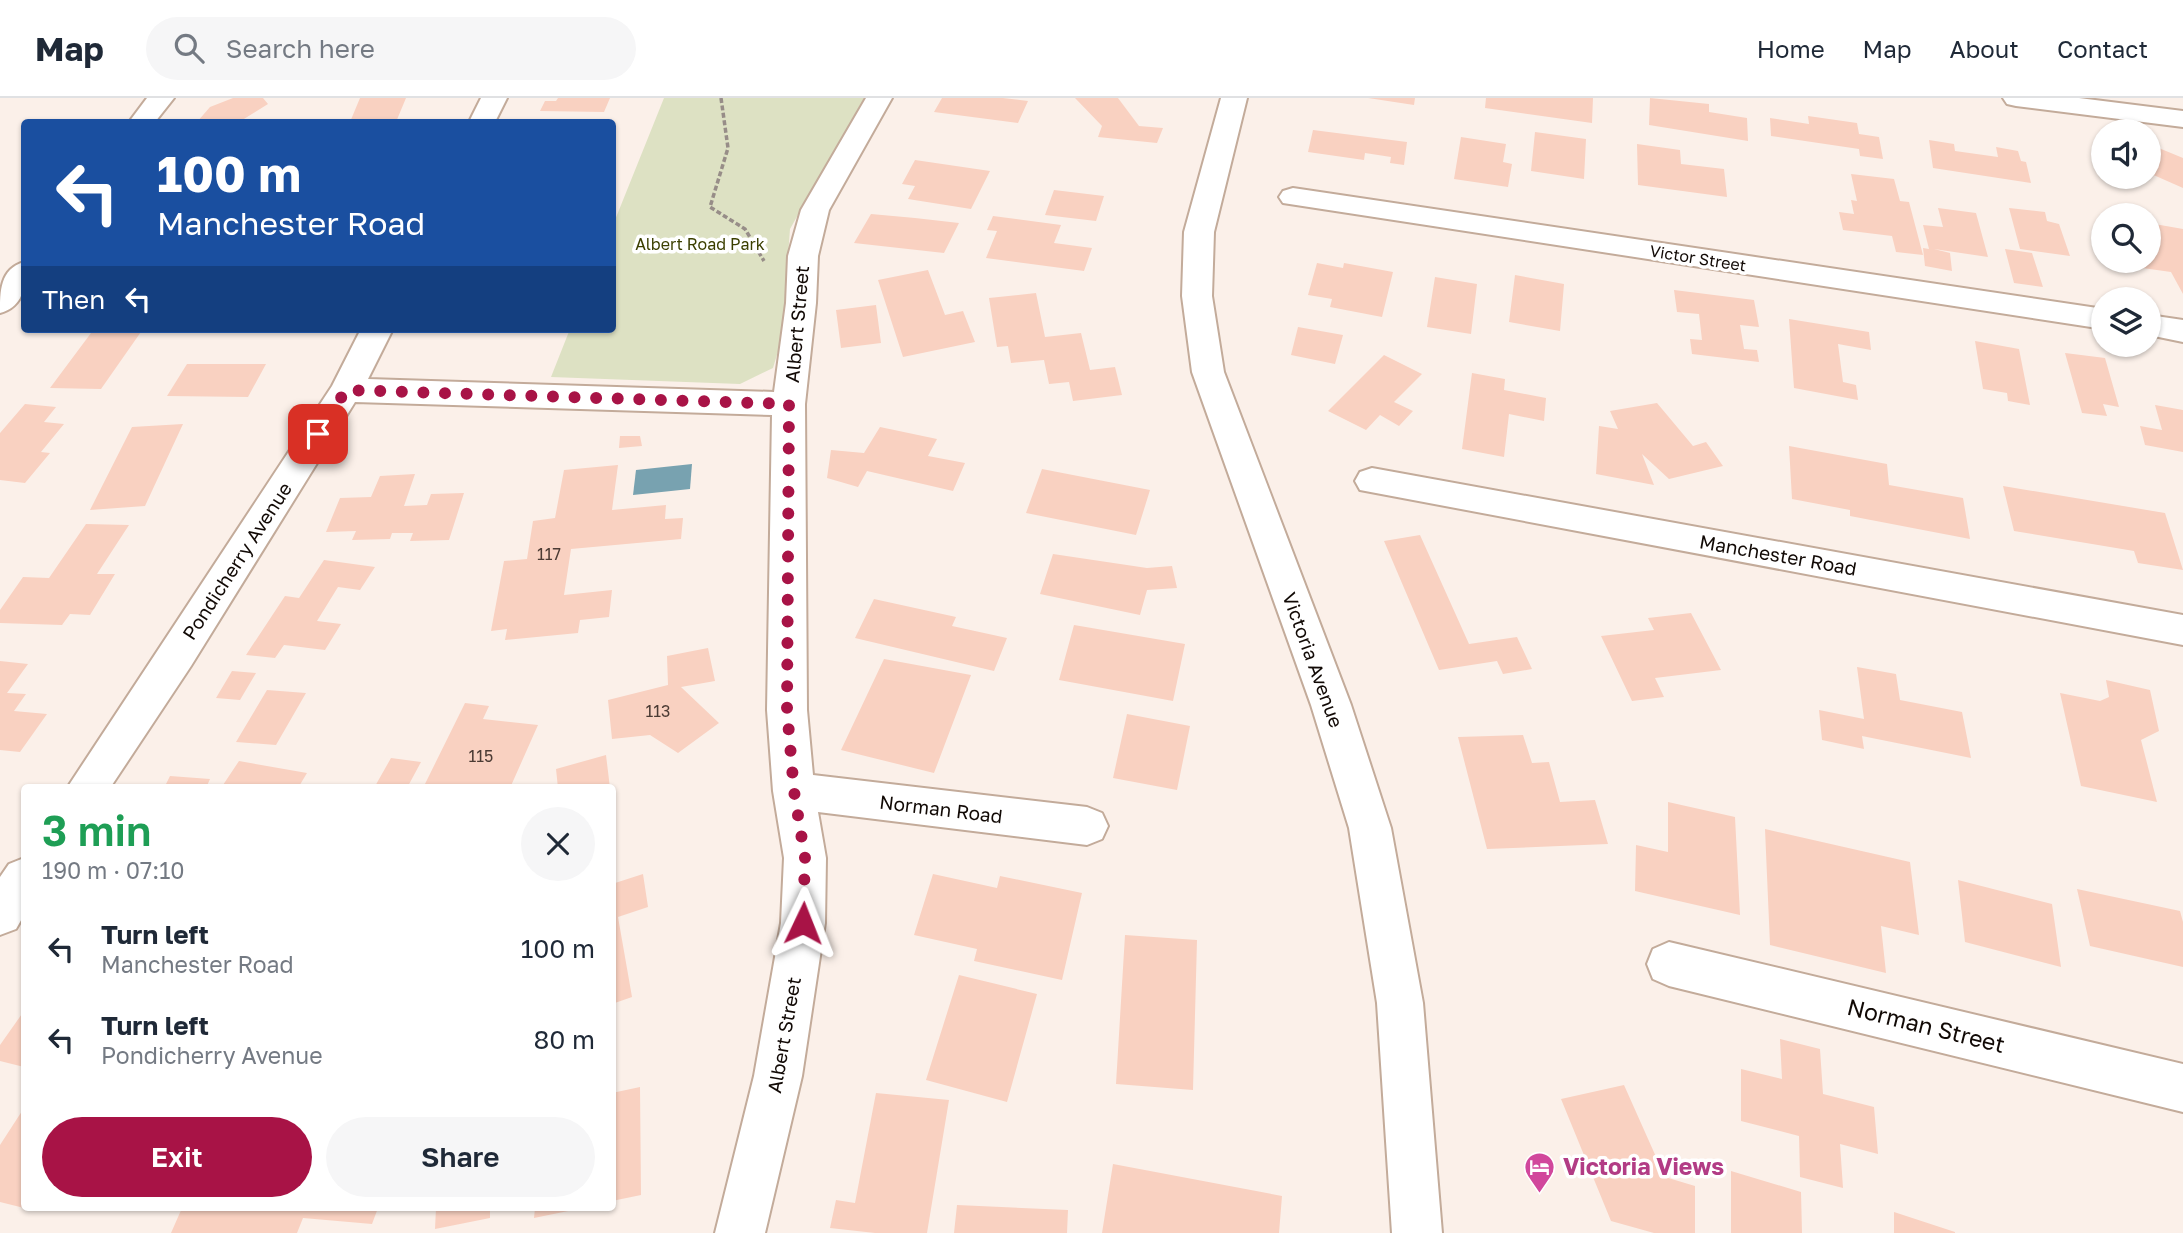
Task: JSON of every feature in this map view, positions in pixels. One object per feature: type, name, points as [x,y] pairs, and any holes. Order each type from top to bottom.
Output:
[{"type":"street","points":[[144,119],[161,98]]},
{"type":"street","points":[[484,119],[494,98]]},
{"type":"street","name":"Albert Street","points":[[740,1233],[778,1076],[803,923],[805,858],[794,791],[787,710],[789,404],[807,234],[815,210],[879,98]]},
{"type":"street","name":"Victoria Avenue","points":[[1234,98],[1199,232],[1197,296],[1208,372],[1331,705],[1370,828],[1399,1003],[1417,1233]]},
{"type":"street","points":[[2016,98],[2183,119]]},
{"type":"street","name":"Victor Street","points":[[1293,197],[2091,317]]},
{"type":"street","points":[[0,303],[21,276]]},
{"type":"street","points":[[2161,328],[2183,331]]},
{"type":"street","name":"Pondicherry Avenue","points":[[89,784],[177,655],[346,390],[375,333]]},
{"type":"street","points":[[346,390],[789,404]]},
{"type":"street","name":"Manchester Road","points":[[1372,481],[2183,630]]},
{"type":"street","name":"Norman Road","points":[[794,791],[1087,826]]},
{"type":"street","points":[[0,914],[21,882]]},
{"type":"street","name":"Norman Street","points":[[1669,964],[2183,1088]]},
{"type":"path","points":[[721,98],[728,148],[710,207],[745,229],[768,268]]},
{"type":"green space","name":"Albert Road Park","points":[[664,98],[864,98],[790,229],[782,338],[773,368],[740,384],[551,377],[568,333],[616,333],[616,218]]},
{"type":"water","points":[[692,464],[690,489],[633,495],[636,470]]},
{"type":"building","points":[[233,98],[263,98],[268,104],[244,119],[200,119],[210,107]]},
{"type":"building","points":[[360,98],[406,98],[397,119],[351,119]]},
{"type":"building","points":[[558,98],[610,98],[604,112],[540,111],[545,101],[556,101]]},
{"type":"building","points":[[942,98],[1003,98],[1028,101],[1018,123],[934,112]]},
{"type":"building","points":[[1075,98],[1118,98],[1139,126],[1163,128],[1157,143],[1098,137],[1102,126]]},
{"type":"building","points":[[1368,98],[1415,98],[1414,105]]},
{"type":"building","points":[[1486,98],[1593,98],[1592,123],[1485,108]]},
{"type":"building","points":[[1650,98],[1709,104],[1709,112],[1747,118],[1748,141],[1649,125]]},
{"type":"building","points":[[1808,116],[1857,123],[1859,134],[1879,137],[1883,159],[1860,156],[1859,149],[1771,136],[1770,118],[1809,124]]},
{"type":"building","points":[[1313,130],[1407,142],[1404,165],[1390,163],[1391,157],[1365,153],[1364,160],[1308,152]]},
{"type":"building","points":[[1535,132],[1586,139],[1584,179],[1531,171]]},
{"type":"building","points":[[1461,137],[1506,144],[1503,162],[1512,164],[1508,187],[1454,179]]},
{"type":"building","points":[[1929,140],[1954,144],[1955,151],[1998,157],[1996,147],[2018,151],[2021,161],[2026,162],[2031,183],[1933,168]]},
{"type":"building","points":[[1637,144],[1680,150],[1681,164],[1724,169],[1727,197],[1638,185]]},
{"type":"building","points":[[2161,149],[2183,158],[2183,188],[2161,178]]},
{"type":"building","points":[[915,160],[990,171],[971,209],[908,199],[915,186],[902,184]]},
{"type":"building","points":[[1851,174],[1894,179],[1900,201],[1909,202],[1923,255],[1896,252],[1892,236],[1843,230],[1839,212],[1854,214],[1851,200],[1857,201]]},
{"type":"building","points":[[1054,190],[1104,196],[1096,221],[1045,215]]},
{"type":"building","points":[[1938,208],[1976,213],[1988,257],[1934,249],[1950,253],[1952,271],[1925,266],[1923,248],[1929,249],[1923,225],[1943,227]]},
{"type":"building","points":[[2009,208],[2045,212],[2047,221],[2059,224],[2070,256],[2020,249]]},
{"type":"building","points":[[871,214],[959,223],[944,253],[854,243]]},
{"type":"building","points":[[993,216],[1061,225],[1054,243],[1092,248],[1084,271],[986,258],[997,231],[987,230]]},
{"type":"building","points":[[2161,225],[2183,229],[2183,294],[2171,272],[2161,271]]},
{"type":"building","points":[[2005,249],[2032,253],[2043,287],[2014,283]]},
{"type":"building","points":[[1317,263],[1343,268],[1344,263],[1393,272],[1382,317],[1330,307],[1332,299],[1308,295]]},
{"type":"building","points":[[928,270],[945,315],[963,311],[975,342],[903,357],[878,280]]},
{"type":"building","points":[[1515,275],[1564,284],[1560,331],[1509,322]]},
{"type":"building","points":[[1435,277],[1477,284],[1471,334],[1427,327]]},
{"type":"building","points":[[1674,290],[1754,300],[1759,327],[1740,325],[1744,349],[1757,350],[1759,362],[1692,354],[1690,339],[1702,340],[1699,314],[1677,312]]},
{"type":"building","points":[[1036,293],[1045,337],[1081,333],[1090,370],[1115,367],[1122,395],[1073,401],[1069,382],[1049,384],[1044,360],[1011,363],[1008,346],[997,347],[989,298]]},
{"type":"building","points":[[876,305],[881,343],[841,348],[836,310]]},
{"type":"building","points":[[1789,319],[1869,332],[1871,350],[1838,344],[1843,382],[1856,385],[1858,400],[1794,388]]},
{"type":"building","points":[[1298,327],[1343,335],[1335,364],[1291,355]]},
{"type":"building","points":[[91,333],[140,333],[101,389],[50,388]]},
{"type":"building","points":[[1975,341],[2019,349],[2030,405],[2008,401],[2007,393],[1983,389]]},
{"type":"building","points":[[2065,353],[2105,358],[2119,407],[2103,404],[2107,416],[2082,413]]},
{"type":"building","points":[[1384,355],[1422,374],[1394,402],[1413,411],[1399,426],[1380,415],[1366,430],[1328,411]]},
{"type":"building","points":[[187,364],[266,364],[248,397],[167,396]]},
{"type":"building","points":[[1472,373],[1505,379],[1504,390],[1546,398],[1544,421],[1509,414],[1504,457],[1462,449]]},
{"type":"building","points":[[1657,403],[1693,446],[1706,442],[1723,466],[1669,479],[1642,454],[1654,485],[1596,474],[1599,426],[1618,429],[1610,411]]},
{"type":"building","points":[[25,404],[56,407],[44,422],[64,424],[41,452],[50,453],[25,483],[0,480],[0,433]]},
{"type":"building","points":[[2155,405],[2183,410],[2183,452],[2145,445],[2140,426],[2162,430]]},
{"type":"building","points":[[183,424],[145,506],[90,510],[132,427]]},
{"type":"building","points":[[880,427],[937,439],[928,456],[965,463],[953,491],[867,471],[858,487],[827,478],[831,450],[864,453]]},
{"type":"building","points":[[620,436],[640,436],[642,446],[619,448]]},
{"type":"building","points":[[1789,446],[1887,464],[1889,485],[1963,498],[1970,539],[1850,516],[1850,510],[1792,499]]},
{"type":"building","points":[[618,465],[612,510],[666,505],[665,519],[683,518],[681,539],[571,549],[564,595],[612,590],[609,617],[580,620],[578,633],[505,640],[507,629],[491,631],[504,561],[527,559],[533,521],[555,518],[564,470]]},
{"type":"building","points":[[1042,469],[1150,490],[1136,535],[1026,513]]},
{"type":"building","points":[[415,474],[404,506],[427,505],[431,494],[464,493],[449,540],[410,541],[413,533],[392,533],[390,539],[352,540],[356,531],[326,532],[340,498],[371,497],[380,476]]},
{"type":"building","points":[[2003,486],[2165,513],[2183,570],[2138,563],[2134,551],[2014,531]]},
{"type":"building","points":[[86,524],[129,525],[97,574],[115,574],[90,615],[70,614],[62,625],[0,623],[0,610],[23,577],[49,578]]},
{"type":"building","points":[[1420,535],[1469,644],[1517,637],[1532,669],[1503,674],[1497,661],[1439,670],[1384,541]]},
{"type":"building","points":[[1053,554],[1147,568],[1172,566],[1177,588],[1147,590],[1140,615],[1040,594]]},
{"type":"building","points":[[324,560],[375,567],[360,590],[338,587],[317,621],[341,624],[325,650],[284,645],[275,658],[246,655],[285,596],[299,598]]},
{"type":"building","points":[[874,599],[956,617],[952,626],[1007,638],[994,671],[855,638]]},
{"type":"building","points":[[1691,613],[1721,670],[1655,678],[1664,697],[1632,701],[1601,636],[1654,630],[1648,618]]},
{"type":"building","points":[[1074,625],[1185,644],[1173,701],[1059,680]]},
{"type":"building","points":[[708,648],[715,681],[681,687],[719,723],[678,753],[650,735],[612,739],[608,700],[668,685],[667,656]]},
{"type":"building","points":[[884,659],[971,675],[934,773],[841,750]]},
{"type":"building","points":[[0,661],[28,664],[7,693],[26,694],[14,711],[47,714],[20,752],[0,750]]},
{"type":"building","points":[[1857,667],[1896,674],[1900,700],[1962,712],[1971,758],[1862,736],[1864,749],[1822,740],[1819,710],[1864,719]]},
{"type":"building","points":[[232,671],[256,673],[240,700],[216,698]]},
{"type":"building","points":[[2106,680],[2150,690],[2159,731],[2141,740],[2157,802],[2081,786],[2060,693],[2100,701],[2109,697]]},
{"type":"building","points":[[267,690],[306,693],[276,745],[236,742]]},
{"type":"building","points":[[465,703],[489,706],[483,719],[538,725],[512,784],[425,784]]},
{"type":"building","points":[[1127,714],[1190,726],[1177,790],[1113,778]]},
{"type":"building","points":[[1523,735],[1532,763],[1549,762],[1560,802],[1595,800],[1608,844],[1487,849],[1458,737]]},
{"type":"building","points":[[606,755],[610,784],[558,784],[556,769]]},
{"type":"building","points":[[391,758],[421,762],[409,784],[376,784]]},
{"type":"building","points":[[239,761],[307,773],[300,784],[224,784]]},
{"type":"building","points":[[170,776],[210,779],[208,784],[166,784]]},
{"type":"building","points":[[1668,802],[1735,817],[1740,915],[1635,891],[1636,845],[1668,852]]},
{"type":"building","points":[[1765,829],[1910,862],[1919,935],[1881,926],[1886,973],[1770,945]]},
{"type":"building","points":[[643,874],[648,907],[618,917],[632,997],[616,1003],[616,883]]},
{"type":"building","points":[[933,874],[997,888],[1000,876],[1082,893],[1062,980],[974,961],[977,949],[914,935]]},
{"type":"building","points":[[1958,880],[2052,904],[2061,967],[1965,942]]},
{"type":"building","points":[[2077,889],[2180,911],[2183,922],[2183,967],[2090,946]]},
{"type":"building","points":[[1125,935],[1197,940],[1193,1090],[1116,1084]]},
{"type":"building","points":[[959,975],[1037,994],[1007,1102],[926,1080]]},
{"type":"building","points":[[21,1015],[21,1066],[0,1061],[0,1045]]},
{"type":"building","points":[[1780,1039],[1820,1049],[1823,1094],[1874,1107],[1878,1154],[1840,1144],[1843,1188],[1800,1177],[1799,1136],[1741,1121],[1741,1069],[1782,1079]]},
{"type":"building","points":[[1624,1085],[1665,1177],[1695,1186],[1695,1233],[1654,1233],[1611,1221],[1561,1099]]},
{"type":"building","points":[[640,1087],[641,1195],[616,1200],[616,1092]]},
{"type":"building","points":[[876,1093],[949,1100],[927,1233],[875,1233],[830,1228],[836,1200],[855,1203]]},
{"type":"building","points":[[21,1113],[21,1207],[0,1202],[0,1145]]},
{"type":"building","points":[[1113,1164],[1282,1196],[1279,1233],[1102,1233]]},
{"type":"building","points":[[1731,1171],[1801,1192],[1802,1233],[1731,1233]]},
{"type":"building","points":[[957,1205],[1068,1210],[1067,1233],[954,1233]]},
{"type":"building","points":[[181,1211],[377,1211],[372,1224],[303,1218],[297,1233],[171,1233]]},
{"type":"building","points":[[436,1211],[490,1211],[490,1218],[435,1229]]},
{"type":"building","points":[[535,1211],[568,1211],[534,1218]]},
{"type":"building","points":[[1894,1212],[1955,1232],[1955,1233],[1894,1233]]},
{"type":"place","name":"Victoria Views","points":[[1540,1194]]},
{"type":"route","points":[[318,434],[346,390],[789,404],[787,710],[794,791],[805,858],[803,923]]}]
